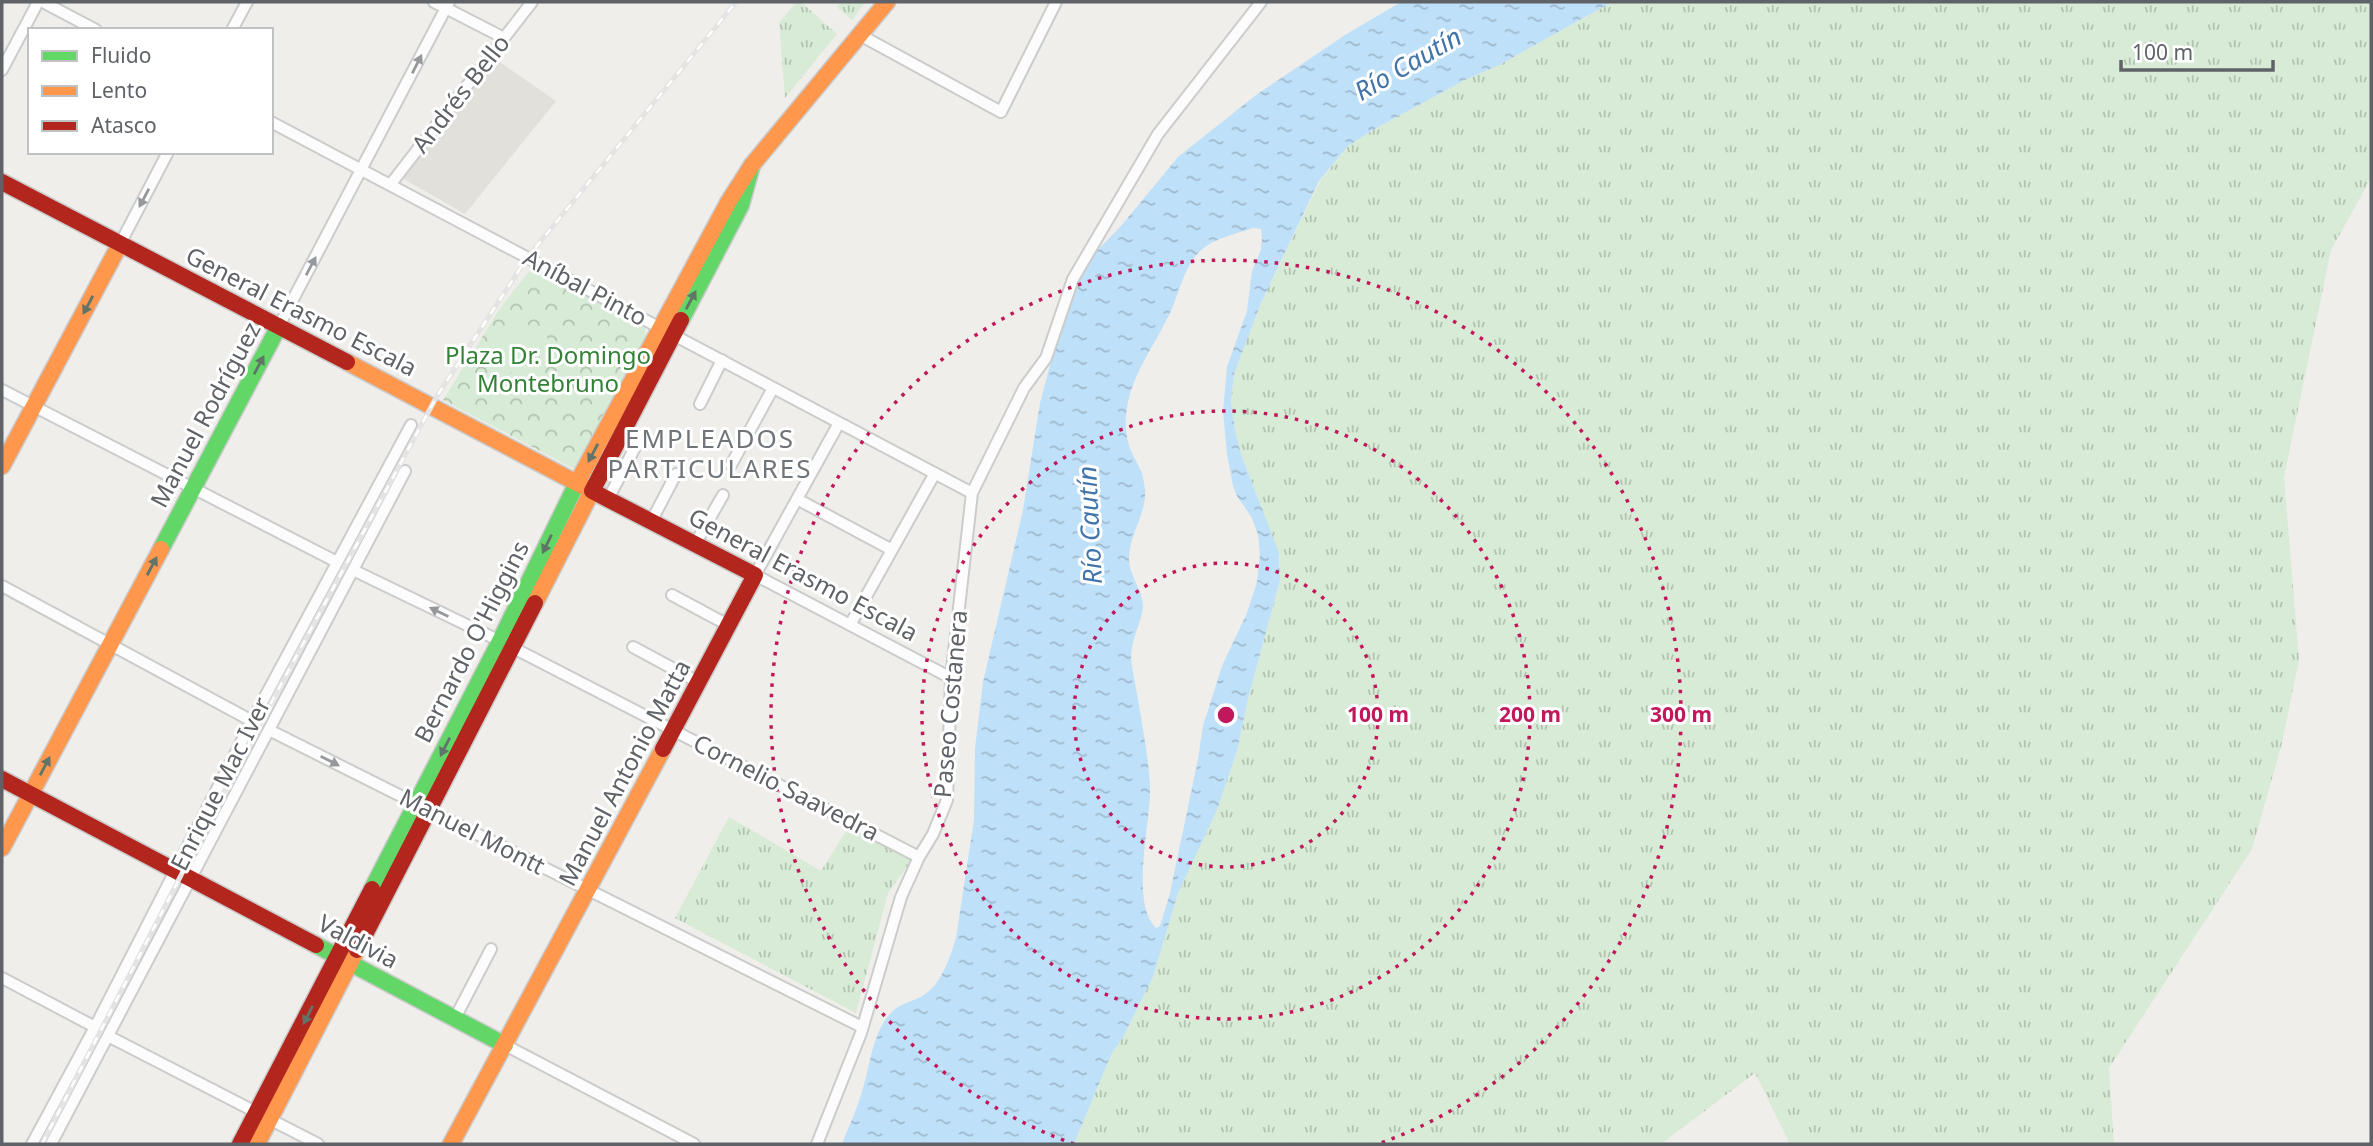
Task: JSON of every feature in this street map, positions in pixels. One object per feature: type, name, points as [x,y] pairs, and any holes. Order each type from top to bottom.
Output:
[{"type":"main road","name":"Bernardo O'Higgins","points":[[240,1144],[263,1116],[506,645],[592,491],[729,201],[752,165],[887,2]]},
{"type":"main road","name":"General Erasmo Escala","points":[[2,183],[755,575]]},
{"type":"main road","points":[[2,466],[120,244]]},
{"type":"main road","name":"Manuel Rodríguez","points":[[2,848],[279,326]]},
{"type":"main road","name":"Bernardo O'Higgins","points":[[506,645],[577,482],[666,331]]},
{"type":"main road","name":"Manuel Antonio Matta","points":[[451,1144],[755,575]]},
{"type":"main road","name":"Valdivia","points":[[2,779],[505,1045]]},
{"type":"main road","name":"Bernardo O'Higgins","points":[[257,1144],[263,1116]]},
{"type":"street","points":[[2,70],[40,2],[92,28]]},
{"type":"street","points":[[233,28],[247,2]]},
{"type":"street","points":[[434,2],[447,5],[504,38]]},
{"type":"street","name":"Andrés Bello","points":[[390,185],[532,2]]},
{"type":"street","points":[[860,35],[1001,112],[1056,2]]},
{"type":"street","name":"Paseo Costanera","points":[[817,1144],[862,1027],[901,897],[947,800],[951,678],[972,493],[1024,388],[1046,358],[1073,279],[1158,134],[1261,2]]},
{"type":"street","name":"Manuel Rodríguez","points":[[279,326],[447,5]]},
{"type":"street","name":"Aníbal Pinto","points":[[273,123],[972,493]]},
{"type":"street","points":[[120,244],[167,154]]},
{"type":"street","points":[[700,404],[722,360]]},
{"type":"street","points":[[731,465],[773,388]]},
{"type":"street","points":[[2,390],[337,562]]},
{"type":"street","name":"Manuel Antonio Matta","points":[[755,575],[839,423]]},
{"type":"street","name":"Enrique Mac Iver","points":[[32,1144],[252,721],[411,425]]},
{"type":"street","points":[[608,499],[641,436]]},
{"type":"street","name":"Enrique Mac Iver","points":[[51,1144],[405,471]]},
{"type":"street","points":[[850,625],[935,473]]},
{"type":"street","points":[[652,522],[676,474]]},
{"type":"street","points":[[695,544],[723,495]]},
{"type":"street","points":[[797,499],[892,550]]},
{"type":"street","name":"Cornelio Saavedra","points":[[353,570],[673,729],[919,857]]},
{"type":"street","name":"General Erasmo Escala","points":[[755,575],[951,678]]},
{"type":"street","points":[[2,586],[252,721]]},
{"type":"street","points":[[672,595],[728,625]]},
{"type":"street","points":[[633,647],[698,682]]},
{"type":"street","name":"Manuel Montt","points":[[269,730],[862,1027]]},
{"type":"street","points":[[455,1018],[491,949]]},
{"type":"street","points":[[2,978],[95,1027]]},
{"type":"street","points":[[108,1036],[318,1144]]},
{"type":"street","name":"Valdivia","points":[[505,1045],[694,1144]]},
{"type":"shaded area","points":[[497,60],[556,101],[465,214],[402,178]]},
{"type":"green space","points":[[797,2],[801,2],[837,34],[785,98],[779,22]]},
{"type":"green space","points":[[841,2],[865,2],[852,20],[837,7]]},
{"type":"green space","points":[[1612,2],[2371,2],[2371,178],[2331,250],[2284,477],[2299,660],[2281,747],[2252,849],[2109,1068],[2114,1144],[1790,1144],[1755,1073],[1661,1144],[1074,1144],[1111,1055],[1153,977],[1178,893],[1217,810],[1237,751],[1280,580],[1280,559],[1241,454],[1231,401],[1234,374],[1261,303],[1320,181],[1348,146],[1371,131],[1463,81],[1499,65]]},
{"type":"green space","name":"Plaza Dr. Domingo Montebruno","points":[[534,265],[645,327],[646,343],[582,465],[574,469],[443,400],[500,308]]},
{"type":"green space","points":[[512,314],[549,339],[525,381],[486,357]]},
{"type":"green space","points":[[729,817],[821,871],[848,828],[913,858],[888,893],[856,1013],[675,918]]},
{"type":"water","name":"Río Cautín","points":[[1401,2],[1612,2],[1499,65],[1463,81],[1371,131],[1348,146],[1319,181],[1261,303],[1234,374],[1231,401],[1241,454],[1279,553],[1280,580],[1237,751],[1217,810],[1178,893],[1153,977],[1111,1055],[1074,1144],[842,1144],[859,1102],[882,1025],[899,1006],[923,996],[934,986],[946,966],[956,938],[974,820],[975,748],[983,682],[1023,510],[1040,403],[1071,297],[1089,259],[1121,226],[1178,157],[1256,95],[1345,35]],"holes":[[[1253,228],[1261,229],[1261,250],[1252,271],[1247,311],[1227,367],[1223,411],[1233,486],[1252,518],[1258,535],[1260,554],[1257,582],[1247,613],[1222,666],[1203,726],[1170,893],[1160,926],[1156,928],[1148,916],[1144,900],[1150,784],[1131,658],[1143,606],[1130,567],[1129,552],[1143,507],[1145,489],[1142,474],[1128,441],[1126,412],[1136,377],[1172,309],[1185,273],[1194,258],[1218,240]]]},
{"type":"railway","points":[[42,1144],[251,740],[437,396],[527,258],[736,2]]},
{"type":"traffic: fast","points":[[681,320],[741,205],[752,165]]},
{"type":"traffic: fast","points":[[161,549],[279,326]]},
{"type":"traffic: fast","points":[[372,889],[500,641],[577,483]]},
{"type":"traffic: fast","points":[[316,945],[505,1045]]},
{"type":"traffic: slow","points":[[577,483],[729,201],[752,165],[887,2]]},
{"type":"traffic: slow","points":[[2,466],[120,244]]},
{"type":"traffic: slow","points":[[347,362],[592,491],[535,603]]},
{"type":"traffic: slow","points":[[2,848],[161,549]]},
{"type":"traffic: slow","points":[[451,1144],[663,749]]},
{"type":"traffic: slow","points":[[257,1144],[357,950]]},
{"type":"traffic: jam","points":[[2,182],[347,362]]},
{"type":"traffic: jam","points":[[663,749],[755,575],[592,491],[681,320]]},
{"type":"traffic: jam","points":[[357,950],[535,603]]},
{"type":"traffic: jam","points":[[2,779],[316,945]]},
{"type":"traffic: jam","points":[[240,1144],[372,889]]},
{"type":"district","name":"EMPLEADOS PARTICULARES","points":[[710,454]]}]
